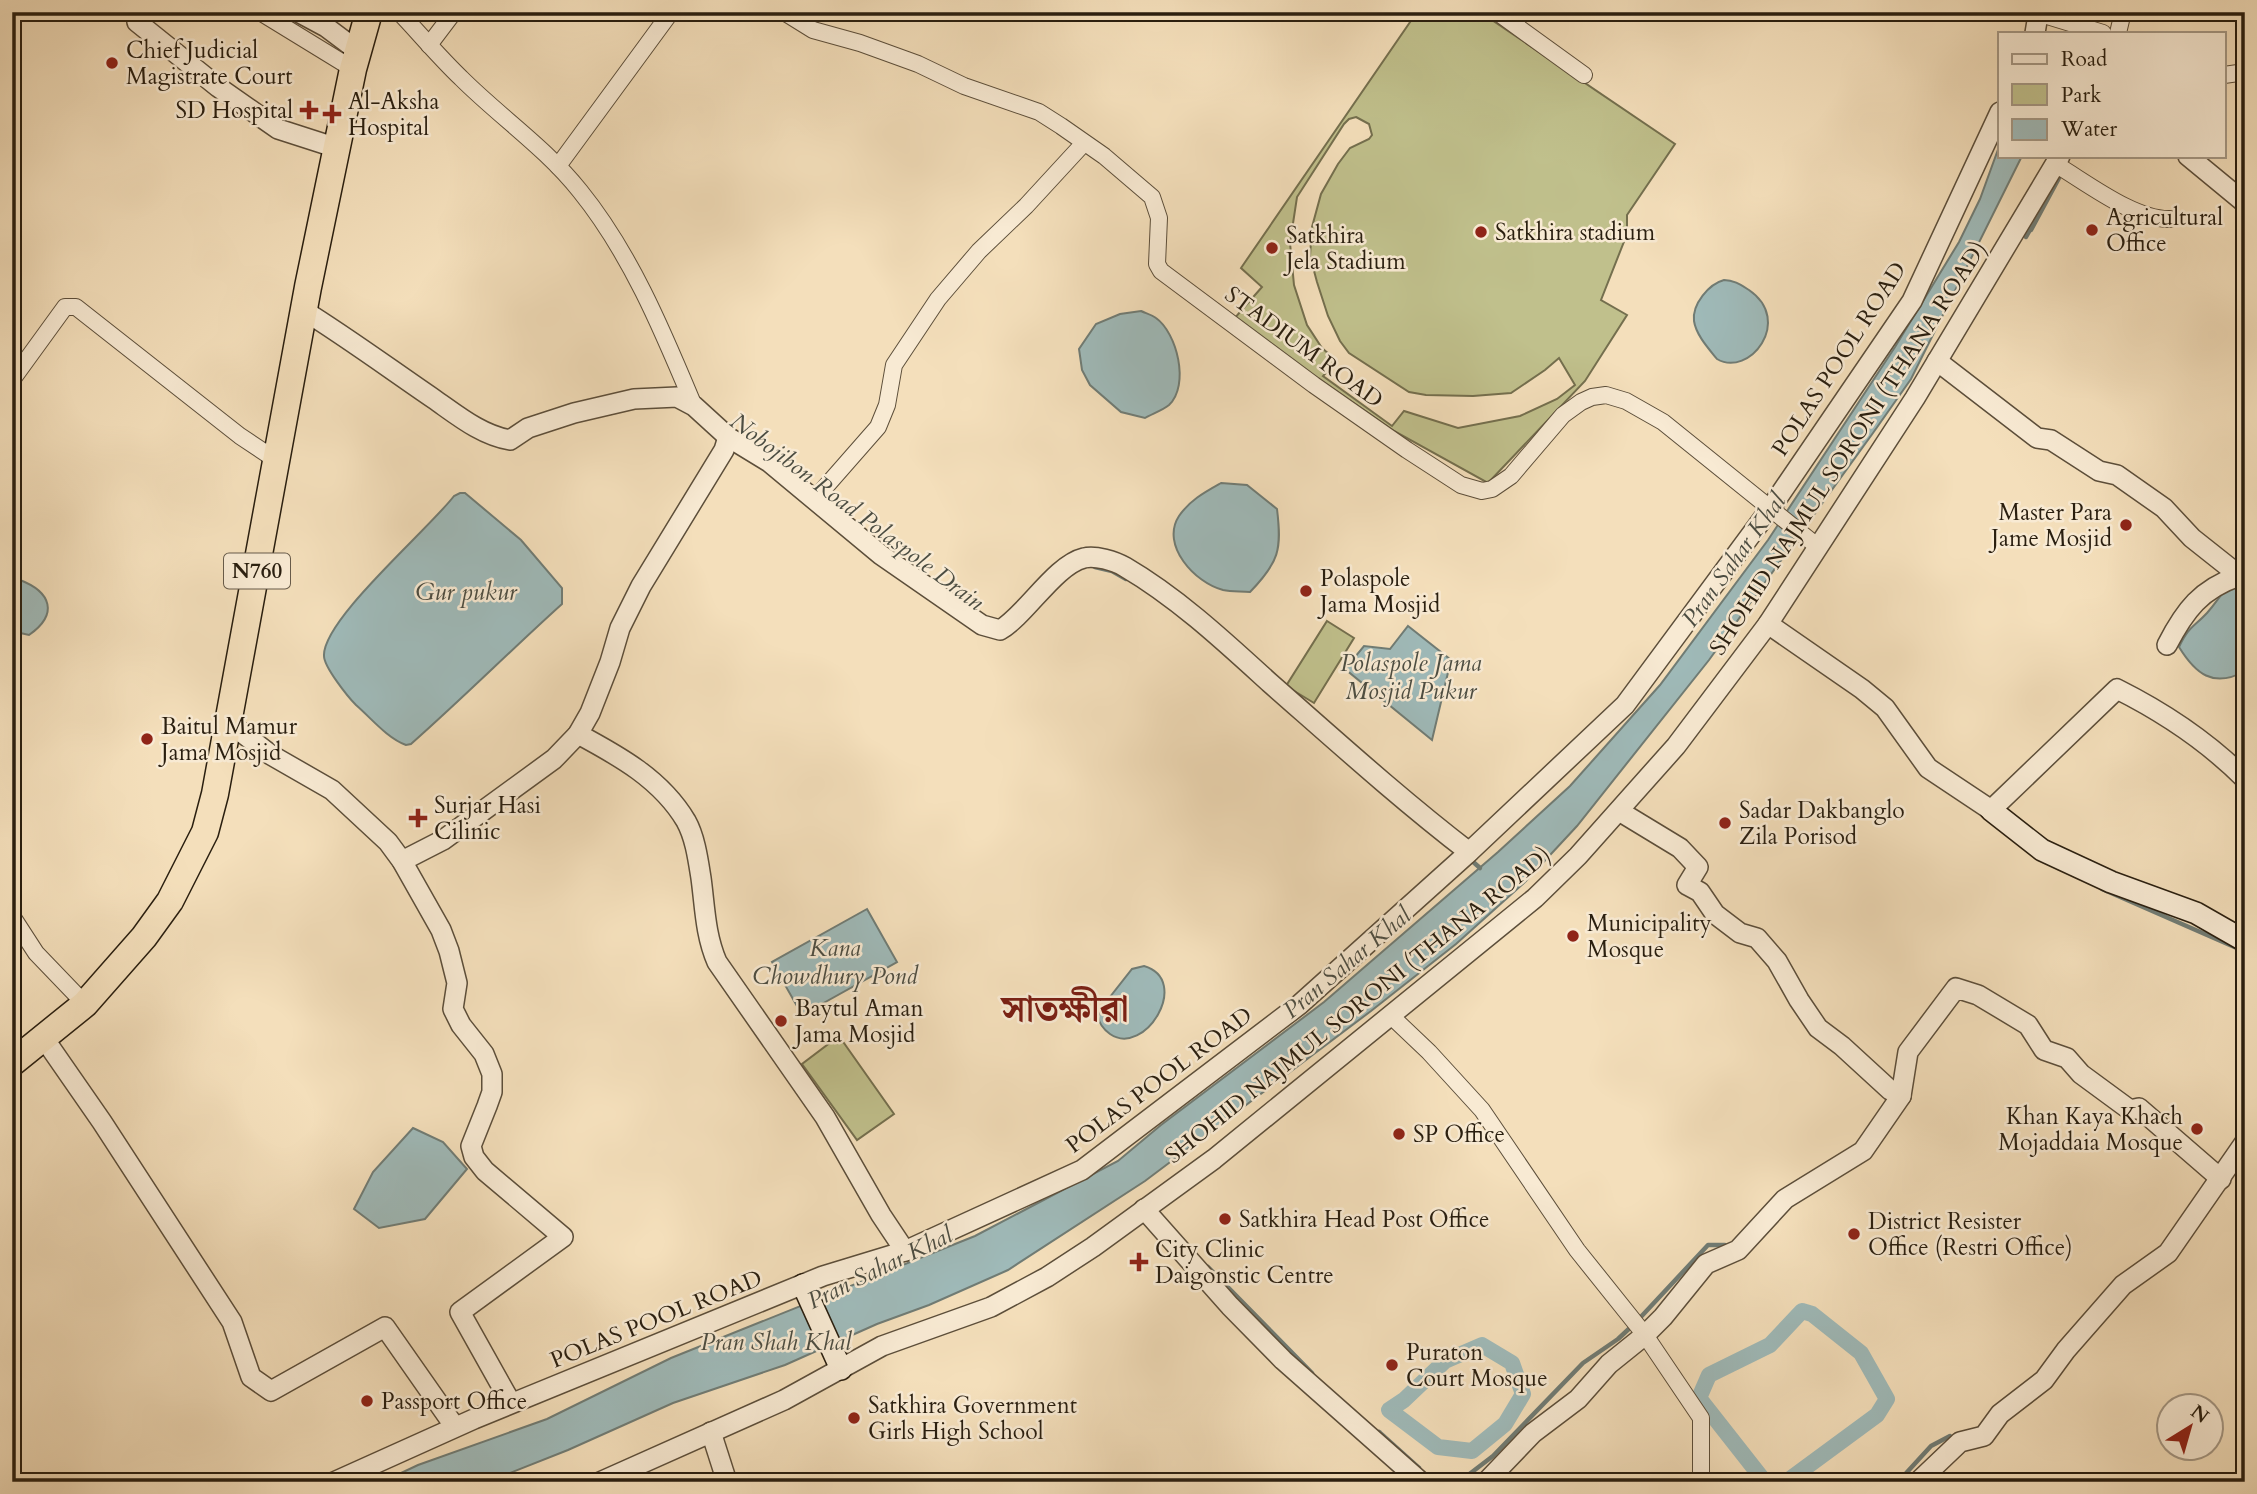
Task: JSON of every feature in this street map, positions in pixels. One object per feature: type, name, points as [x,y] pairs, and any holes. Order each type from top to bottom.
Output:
[{"type":"highway","name":"N760","points":[[12,1063],[85,1004],[144,937],[170,901],[205,832],[215,794],[303,310],[356,60],[369,12]]},
{"type":"main road","points":[[1992,810],[2042,850],[2111,882],[2196,913],[2245,941]]},
{"type":"main road","points":[[803,1285],[841,1369]]},
{"type":"street","points":[[260,12],[356,60]]},
{"type":"street","points":[[298,12],[326,27],[356,60]]},
{"type":"street","points":[[399,12],[461,79],[558,166],[580,190],[619,245],[670,348],[694,406]]},
{"type":"street","points":[[429,45],[454,12]]},
{"type":"street","points":[[558,166],[671,12]]},
{"type":"street","name":"STADIUM ROAD","points":[[785,12],[813,30],[860,43],[918,64],[964,86],[1038,112],[1104,156],[1153,197],[1159,218],[1157,264],[1161,271],[1325,392],[1461,485],[1482,491],[1492,489],[1511,476],[1563,415],[1581,402],[1606,395],[1626,401],[1662,422],[1817,546]]},
{"type":"street","points":[[1497,12],[1584,75]]},
{"type":"street","points":[[2118,32],[2123,12]]},
{"type":"street","points":[[2035,20],[2098,32]]},
{"type":"street","points":[[137,22],[218,87],[278,130],[337,148]]},
{"type":"street","points":[[2226,75],[2245,72]]},
{"type":"street","name":"POLAS POOL ROAD","points":[[334,1482],[454,1427],[823,1276],[905,1251],[1082,1170],[1299,1005],[1469,852],[1625,705],[1770,509],[1912,300],[1998,116]]},
{"type":"street","points":[[814,500],[878,427],[887,405],[894,365],[938,299],[979,251],[1026,206],[1084,143]]},
{"type":"street","points":[[2190,158],[2245,203]]},
{"type":"street","points":[[2057,160],[2138,212],[2157,220],[2170,219]]},
{"type":"street","name":"SHOHID NAJMUL SORONI (THANA ROAD)","points":[[600,1482],[784,1400],[882,1346],[990,1307],[1093,1247],[1214,1159],[1535,898],[1578,856],[1676,746],[1768,624],[1915,398],[2057,160]]},
{"type":"street","points":[[12,380],[65,307],[76,307],[240,436],[276,460]]},
{"type":"street","points":[[303,310],[458,415],[499,438],[510,440],[528,428],[634,398],[677,397],[694,406],[729,437],[769,462],[881,555],[982,625],[1000,630],[1011,623],[1058,574],[1083,558],[1095,558],[1121,565],[1208,627],[1398,795],[1469,852]]},
{"type":"street","points":[[1937,361],[2037,438],[2051,440],[2099,471],[2118,475],[2164,508],[2192,538],[2242,578]]},
{"type":"street","points":[[402,862],[443,840],[554,759],[578,734],[590,713],[610,663],[620,628],[641,586],[724,450],[729,437]]},
{"type":"street","points":[[2167,645],[2180,619],[2197,599],[2220,582],[2242,578]]},
{"type":"street","points":[[1768,624],[1885,708],[1928,768],[1992,810],[2117,689],[2145,703],[2220,754],[2245,779]]},
{"type":"street","points":[[228,722],[271,755],[339,796],[388,842],[441,930],[457,983],[453,1009],[461,1025],[484,1054],[492,1074],[492,1092],[488,1106],[471,1146],[474,1157],[485,1171],[562,1237],[460,1312],[511,1403]]},
{"type":"street","points":[[578,734],[648,777],[663,791],[687,822],[699,865],[709,944],[717,962],[825,1117],[881,1215],[905,1251]]},
{"type":"street","points":[[1619,811],[1680,848],[1698,867],[1686,885],[1700,892],[1715,914],[1740,933],[1757,938],[1777,961],[1818,1028],[1890,1090],[1901,1096]]},
{"type":"street","points":[[12,916],[36,953],[85,1004]]},
{"type":"street","points":[[1486,1482],[1533,1433],[1578,1399],[1609,1364],[1645,1335],[1706,1264],[1738,1250],[1785,1199],[1863,1151],[1901,1096],[1908,1052],[1956,988],[1964,989],[2028,1024],[2044,1050],[2067,1058],[2081,1074],[2130,1110],[2139,1108],[2146,1112],[2221,1179]]},
{"type":"street","points":[[1390,1015],[1429,1052],[1482,1110],[1577,1250],[1645,1335],[1700,1418],[1701,1482]]},
{"type":"street","points":[[43,1037],[102,1122],[232,1322],[251,1377],[271,1391],[385,1327],[454,1427]]},
{"type":"street","points":[[1919,1482],[1960,1442],[1984,1436],[2000,1414],[2044,1380],[2066,1350],[2123,1285],[2168,1253],[2245,1142]]},
{"type":"street","points":[[1144,1209],[1230,1307],[1283,1360],[1421,1482]]},
{"type":"street","points":[[711,1432],[727,1482]]},
{"type":"green space","points":[[1417,12],[1480,12],[1675,144],[1627,215],[1627,234],[1601,300],[1627,315],[1585,381],[1488,483],[1394,431],[1233,320],[1262,287],[1241,268]],"holes":[[[1356,117],[1369,124],[1372,135],[1350,148],[1321,194],[1312,227],[1310,256],[1328,316],[1340,341],[1349,353],[1409,392],[1426,395],[1473,396],[1511,393],[1559,358],[1575,385],[1557,399],[1520,416],[1458,428],[1404,411],[1392,426],[1323,376],[1337,361],[1322,348],[1307,325],[1294,285],[1290,243],[1297,197],[1344,124]]]},
{"type":"green space","points":[[1327,621],[1354,638],[1314,703],[1286,686]]},
{"type":"green space","points":[[839,1036],[894,1114],[857,1140],[802,1064]]},
{"type":"water","name":"Pran Shah Khal","points":[[1998,150],[1998,158],[2021,158],[1911,379],[1873,433],[1709,660],[1577,826],[1525,882],[1456,944],[1145,1181],[1008,1270],[785,1365],[673,1403],[568,1450],[487,1482],[382,1482],[418,1465],[547,1419],[671,1358],[975,1236],[1118,1161],[1161,1125],[1324,1002],[1570,786],[1660,685],[1768,540],[1895,347],[1959,242],[1980,199]]},
{"type":"water","points":[[1724,280],[1749,290],[1762,303],[1767,317],[1767,330],[1762,343],[1753,354],[1742,361],[1729,363],[1717,359],[1700,337],[1694,321],[1696,308],[1703,296]]},
{"type":"water","points":[[1141,311],[1156,318],[1170,335],[1180,373],[1179,385],[1169,405],[1145,418],[1121,412],[1090,385],[1082,370],[1079,349],[1096,324],[1120,314]]},
{"type":"water","points":[[1221,483],[1247,485],[1277,509],[1279,535],[1276,555],[1267,572],[1250,592],[1223,590],[1202,580],[1183,561],[1174,539],[1174,527],[1183,510]]},
{"type":"water","name":"Gur pukur","points":[[465,493],[521,540],[562,588],[562,604],[430,727],[411,744],[406,745],[386,733],[352,701],[332,674],[324,656],[328,640],[358,598],[454,496]]},
{"type":"water","points":[[20,580],[39,591],[47,604],[45,619],[29,635],[16,632],[12,628],[12,582]]},
{"type":"water","points":[[2245,582],[2245,671],[2223,678],[2206,676],[2198,671],[2179,647],[2189,631],[2222,594]]},
{"type":"water","name":"Polaspole Jama Mosjid Pukur","points":[[1408,626],[1451,660],[1432,740],[1345,669],[1364,646],[1390,649]]},
{"type":"water","name":"Kana Chowdhury Pond","points":[[867,909],[897,962],[802,1015],[772,962]]},
{"type":"water","points":[[1144,966],[1158,974],[1164,986],[1164,1000],[1158,1014],[1149,1027],[1137,1035],[1123,1039],[1110,1034],[1102,1026],[1098,1016],[1132,969]]},
{"type":"water","points":[[413,1128],[443,1142],[467,1169],[425,1219],[379,1228],[354,1209],[373,1172]]},
{"type":"waterway","points":[[2026,237],[2059,178],[2031,230]]},
{"type":"waterway","name":"Nobojibon Road Polaspole Drain","points":[[1095,567],[1112,571],[1126,579]]},
{"type":"waterway","name":"Nobojibon Road Polaspole Drain","points":[[1471,860],[1480,868]]},
{"type":"waterway","points":[[2102,889],[2239,949]]},
{"type":"waterway","points":[[1638,1320],[1708,1245],[1725,1245]]},
{"type":"waterway","points":[[1208,1267],[1312,1373]]},
{"type":"waterway","points":[[1765,1482],[1699,1398],[1709,1375],[1770,1345],[1802,1311],[1812,1314],[1861,1353],[1887,1399],[1877,1415],[1786,1482]]},
{"type":"waterway","points":[[1459,1482],[1493,1456],[1583,1363],[1632,1326]]},
{"type":"waterway","points":[[1482,1345],[1512,1363],[1523,1394],[1505,1424],[1472,1451],[1438,1447],[1389,1410],[1404,1400],[1445,1361],[1482,1345]]},
{"type":"waterway","points":[[1379,1432],[1419,1468]]},
{"type":"waterway","points":[[1898,1482],[1931,1446],[1950,1436]]},
{"type":"place","name":"Chief Judicial Magistrate Court","points":[[112,63]]},
{"type":"place","name":"SD Hospital","points":[[309,110]]},
{"type":"place","name":"Al-Aksha Hospital","points":[[332,114]]},
{"type":"place","name":"Agricultural Office","points":[[2092,230]]},
{"type":"place","name":"Satkhira stadium","points":[[1481,232]]},
{"type":"place","name":"Satkhira Jela Stadium","points":[[1272,248]]},
{"type":"place","name":"Master Para Jame Mosjid","points":[[2126,525]]},
{"type":"place","name":"Polaspole Jama Mosjid","points":[[1306,591]]},
{"type":"place","name":"Baitul Mamur Jama Mosjid","points":[[147,739]]},
{"type":"place","name":"Surjar Hasi Cilinic","points":[[418,818]]},
{"type":"place","name":"Sadar Dakbanglo Zila Porisod","points":[[1725,823]]},
{"type":"place","name":"Municipality Mosque","points":[[1573,936]]},
{"type":"place","name":"Baytul Aman Jama Mosjid","points":[[781,1021]]},
{"type":"place","name":"Khan Kaya Khach Mojaddaia Mosque","points":[[2197,1129]]},
{"type":"place","name":"SP Office","points":[[1399,1134]]},
{"type":"place","name":"Satkhira Head Post Office","points":[[1225,1219]]},
{"type":"place","name":"District Resister Office (Restri Office)","points":[[1854,1234]]},
{"type":"place","name":"City Clinic Daigonstic Centre","points":[[1139,1262]]},
{"type":"place","name":"Puraton Court Mosque","points":[[1392,1365]]},
{"type":"place","name":"Passport Office","points":[[367,1401]]},
{"type":"place","name":"Satkhira Government Girls High School","points":[[854,1418]]},
{"type":"district","name":"সাতক্ষীরা","points":[[1065,1009]]},
{"type":"water label","name":"Pran Sahar Khal","points":[[1734,560]]},
{"type":"water label","name":"Pran Sahar Khal","points":[[1347,963]]},
{"type":"water label","name":"Pran Sahar Khal","points":[[880,1268]]}]
